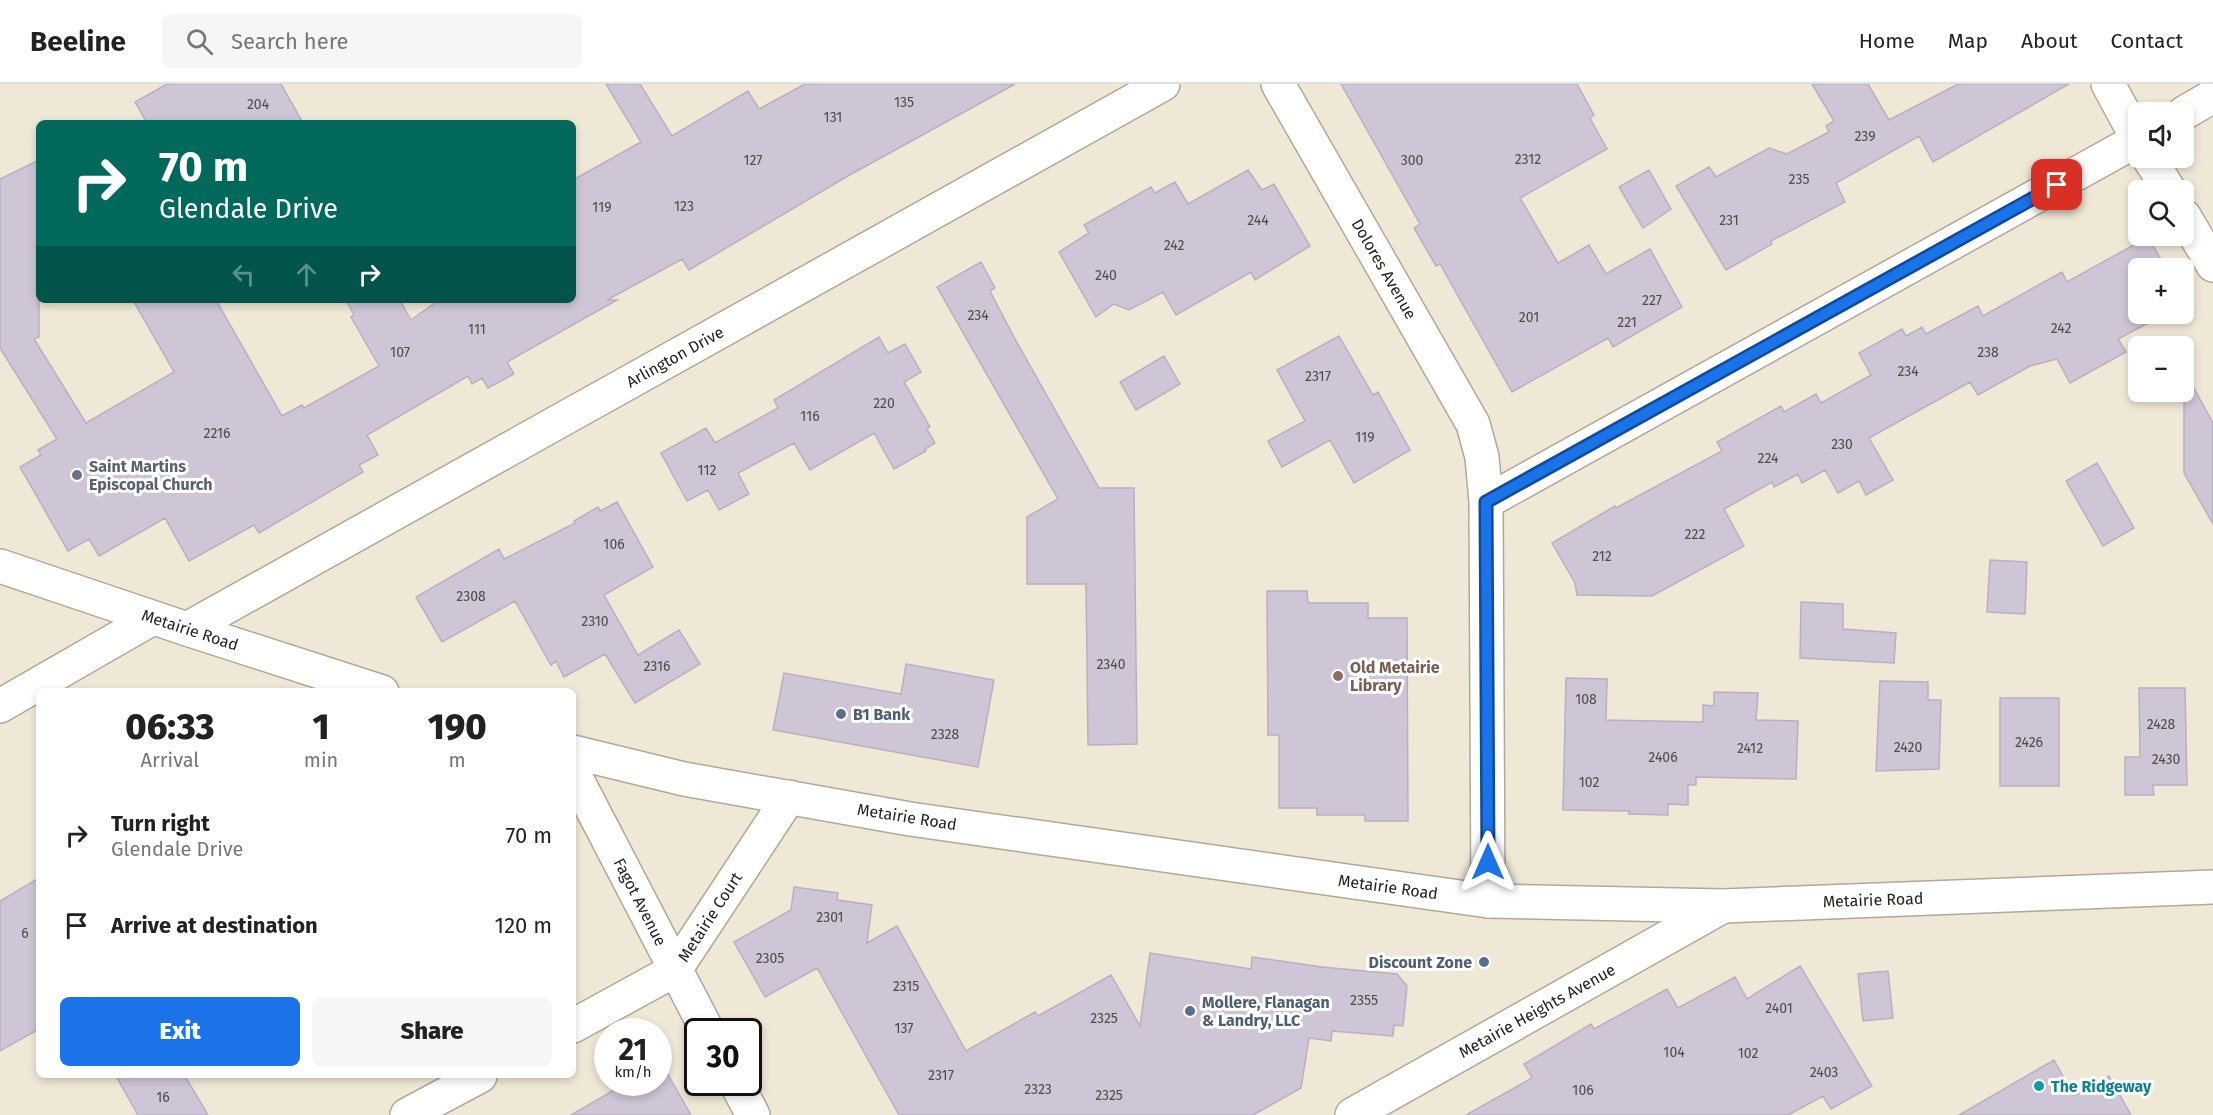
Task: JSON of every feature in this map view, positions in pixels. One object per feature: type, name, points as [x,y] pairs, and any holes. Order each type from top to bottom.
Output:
[{"type":"street","name":"Arlington Drive","points":[[187,629],[1163,84]]},
{"type":"street","name":"Dolores Avenue","points":[[1278,84],[1473,424],[1482,457],[1486,502],[1488,901]]},
{"type":"street","points":[[2108,84],[2128,120]]},
{"type":"street","points":[[2194,107],[2213,96]]},
{"type":"street","points":[[1486,502],[2128,146]]},
{"type":"street","points":[[2194,233],[2213,265]]},
{"type":"street","name":"Metairie Road","points":[[0,566],[370,688]]},
{"type":"street","points":[[0,706],[153,618]]},
{"type":"street","name":"Metairie Road","points":[[576,753],[684,779],[922,821],[1488,901],[1723,906],[2213,887]]},
{"type":"street","name":"Fagot Avenue","points":[[576,778],[701,1018]]},
{"type":"street","name":"Metairie Court","points":[[576,1024],[675,970],[789,797]]},
{"type":"street","name":"Metairie Heights Avenue","points":[[1352,1115],[1723,906]]},
{"type":"street","points":[[407,1115],[476,1078]]},
{"type":"street","points":[[743,1096],[753,1115]]},
{"type":"building","points":[[167,84],[281,84],[301,120],[145,120],[135,102]]},
{"type":"building","points":[[606,84],[640,84],[672,136],[748,91],[759,109],[805,84],[1015,84],[846,177],[689,270],[682,259],[607,300],[617,300],[507,362],[514,374],[488,388],[482,378],[472,384],[468,376],[367,435],[378,455],[359,465],[363,472],[259,533],[254,525],[189,561],[165,518],[99,556],[89,539],[68,551],[20,467],[41,455],[38,450],[57,439],[0,348],[0,179],[36,161],[36,303],[39,303],[39,337],[34,339],[86,423],[174,372],[135,303],[218,303],[282,416],[302,405],[304,408],[379,366],[351,317],[354,315],[348,303],[402,303],[411,320],[435,303],[576,303],[576,178],[641,142]]},
{"type":"building","points":[[1341,84],[1577,84],[1594,115],[1590,118],[1607,149],[1520,198],[1558,263],[1589,245],[1606,274],[1650,249],[1682,307],[1613,347],[1608,338],[1512,392],[1440,264],[1436,266],[1414,228],[1420,224]]},
{"type":"building","points":[[1812,84],[1868,84],[1889,120],[1958,84],[2069,84],[1933,162],[1919,136],[1836,183],[1845,202],[1771,241],[1772,244],[1726,270],[1676,186],[1709,167],[1716,177],[1769,148],[1787,154],[1829,132],[1826,126],[1834,121]]},
{"type":"building","points":[[1248,170],[1262,190],[1274,184],[1310,246],[1255,280],[1251,272],[1176,315],[1163,292],[1129,310],[1114,304],[1096,317],[1059,252],[1089,233],[1084,225],[1151,187],[1155,193],[1175,182],[1188,204]]},
{"type":"building","points":[[1649,170],[1671,209],[1643,228],[1619,187]]},
{"type":"building","points":[[2132,246],[2153,246],[2160,258],[2128,258],[2128,324],[2146,324],[2118,339],[2126,352],[2070,383],[2057,359],[2030,366],[1978,395],[1970,382],[1869,438],[1893,480],[1866,495],[1859,481],[1838,493],[1825,470],[1802,483],[1798,474],[1774,487],[1772,482],[1724,509],[1744,546],[1652,596],[1577,595],[1575,583],[1552,543],[1615,506],[1616,508],[1722,451],[1717,442],[1781,406],[1784,412],[1816,394],[1821,403],[1871,375],[1859,353],[1902,329],[1906,336],[1922,327],[1926,334],[1978,306],[1983,316],[2062,272],[2067,282]]},
{"type":"building","points":[[981,262],[995,288],[990,291],[1015,339],[1099,488],[1134,488],[1137,744],[1088,745],[1086,584],[1027,584],[1027,517],[1058,499],[937,287]]},
{"type":"building","points":[[1339,336],[1373,395],[1378,392],[1410,450],[1354,483],[1330,440],[1282,467],[1268,441],[1305,421],[1277,370]]},
{"type":"building","points":[[879,337],[888,353],[905,344],[921,372],[904,382],[930,427],[927,429],[935,443],[925,449],[926,451],[894,469],[874,433],[810,470],[794,443],[738,473],[749,494],[719,510],[708,490],[687,501],[661,453],[706,428],[715,443],[778,408],[774,400]]},
{"type":"building","points":[[1164,356],[1180,384],[1136,410],[1120,382]]},
{"type":"building","points":[[2194,388],[2213,423],[2213,524],[2184,473],[2184,402],[2194,402]]},
{"type":"building","points":[[2097,463],[2134,528],[2103,546],[2066,481]]},
{"type":"building","points":[[617,502],[653,567],[604,595],[638,655],[679,630],[700,664],[635,703],[605,654],[564,677],[556,661],[551,665],[515,601],[442,642],[416,597],[499,549],[504,559],[575,523],[574,521],[598,507],[600,511]]},
{"type":"building","points":[[1990,560],[2027,562],[2025,614],[1987,612]]},
{"type":"building","name":"Old Metairie Library","points":[[1267,591],[1307,591],[1308,603],[1368,603],[1368,618],[1407,618],[1408,821],[1365,821],[1365,815],[1317,815],[1317,808],[1279,808],[1279,735],[1268,735]]},
{"type":"building","points":[[1801,602],[1843,604],[1843,629],[1896,633],[1894,663],[1800,658]]},
{"type":"building","points":[[906,664],[994,680],[978,767],[773,730],[784,673],[901,694]]},
{"type":"building","points":[[1566,678],[1607,679],[1606,720],[1703,722],[1703,705],[1714,706],[1714,692],[1758,693],[1756,720],[1798,721],[1796,779],[1696,777],[1696,785],[1688,785],[1688,805],[1668,804],[1668,815],[1629,814],[1629,811],[1563,810]]},
{"type":"building","points":[[1880,681],[1928,682],[1928,700],[1941,700],[1939,769],[1876,771]]},
{"type":"building","points":[[2139,688],[2185,688],[2187,785],[2153,785],[2154,795],[2125,795],[2125,757],[2140,757]]},
{"type":"building","points":[[2000,698],[2059,698],[2059,786],[2000,786]]},
{"type":"building","points":[[36,880],[36,1031],[0,1051],[0,901]]},
{"type":"building","points":[[794,887],[838,893],[837,900],[872,905],[867,943],[897,926],[966,1051],[1035,1012],[1038,1016],[1111,975],[1140,1026],[1150,953],[1251,969],[1252,957],[1397,974],[1407,986],[1403,1026],[1394,1025],[1393,1036],[1332,1031],[1331,1041],[1309,1038],[1301,1088],[1253,1115],[899,1115],[817,968],[765,997],[734,942],[791,910]]},
{"type":"building","points":[[1800,966],[1872,1086],[1831,1109],[1823,1096],[1788,1115],[1466,1115],[1532,1078],[1524,1064],[1591,1024],[1594,1029],[1667,989],[1678,1008],[1735,977],[1747,999]]},
{"type":"building","points":[[1888,971],[1893,1018],[1863,1021],[1858,974]]},
{"type":"building","name":"The Ridgeway","points":[[2054,1060],[2074,1096],[2109,1076],[2131,1115],[1959,1115]]},
{"type":"building","points":[[117,1078],[186,1078],[208,1115],[138,1115]]},
{"type":"building","points":[[672,1082],[691,1115],[571,1115],[604,1096],[672,1096]]},
{"type":"place","name":"Saint Martins Episcopal Church","points":[[77,475]]},
{"type":"place","name":"Old Metairie Library","points":[[1338,676]]},
{"type":"place","name":"B1 Bank","points":[[841,714]]},
{"type":"place","name":"Discount Zone","points":[[1484,962]]},
{"type":"place","name":"Mollere, Flanagan & Landry, LLC","points":[[1190,1011]]},
{"type":"place","name":"The Ridgeway","points":[[2039,1086]]},
{"type":"route","points":[[1488,862],[1486,502],[2057,185]]}]
